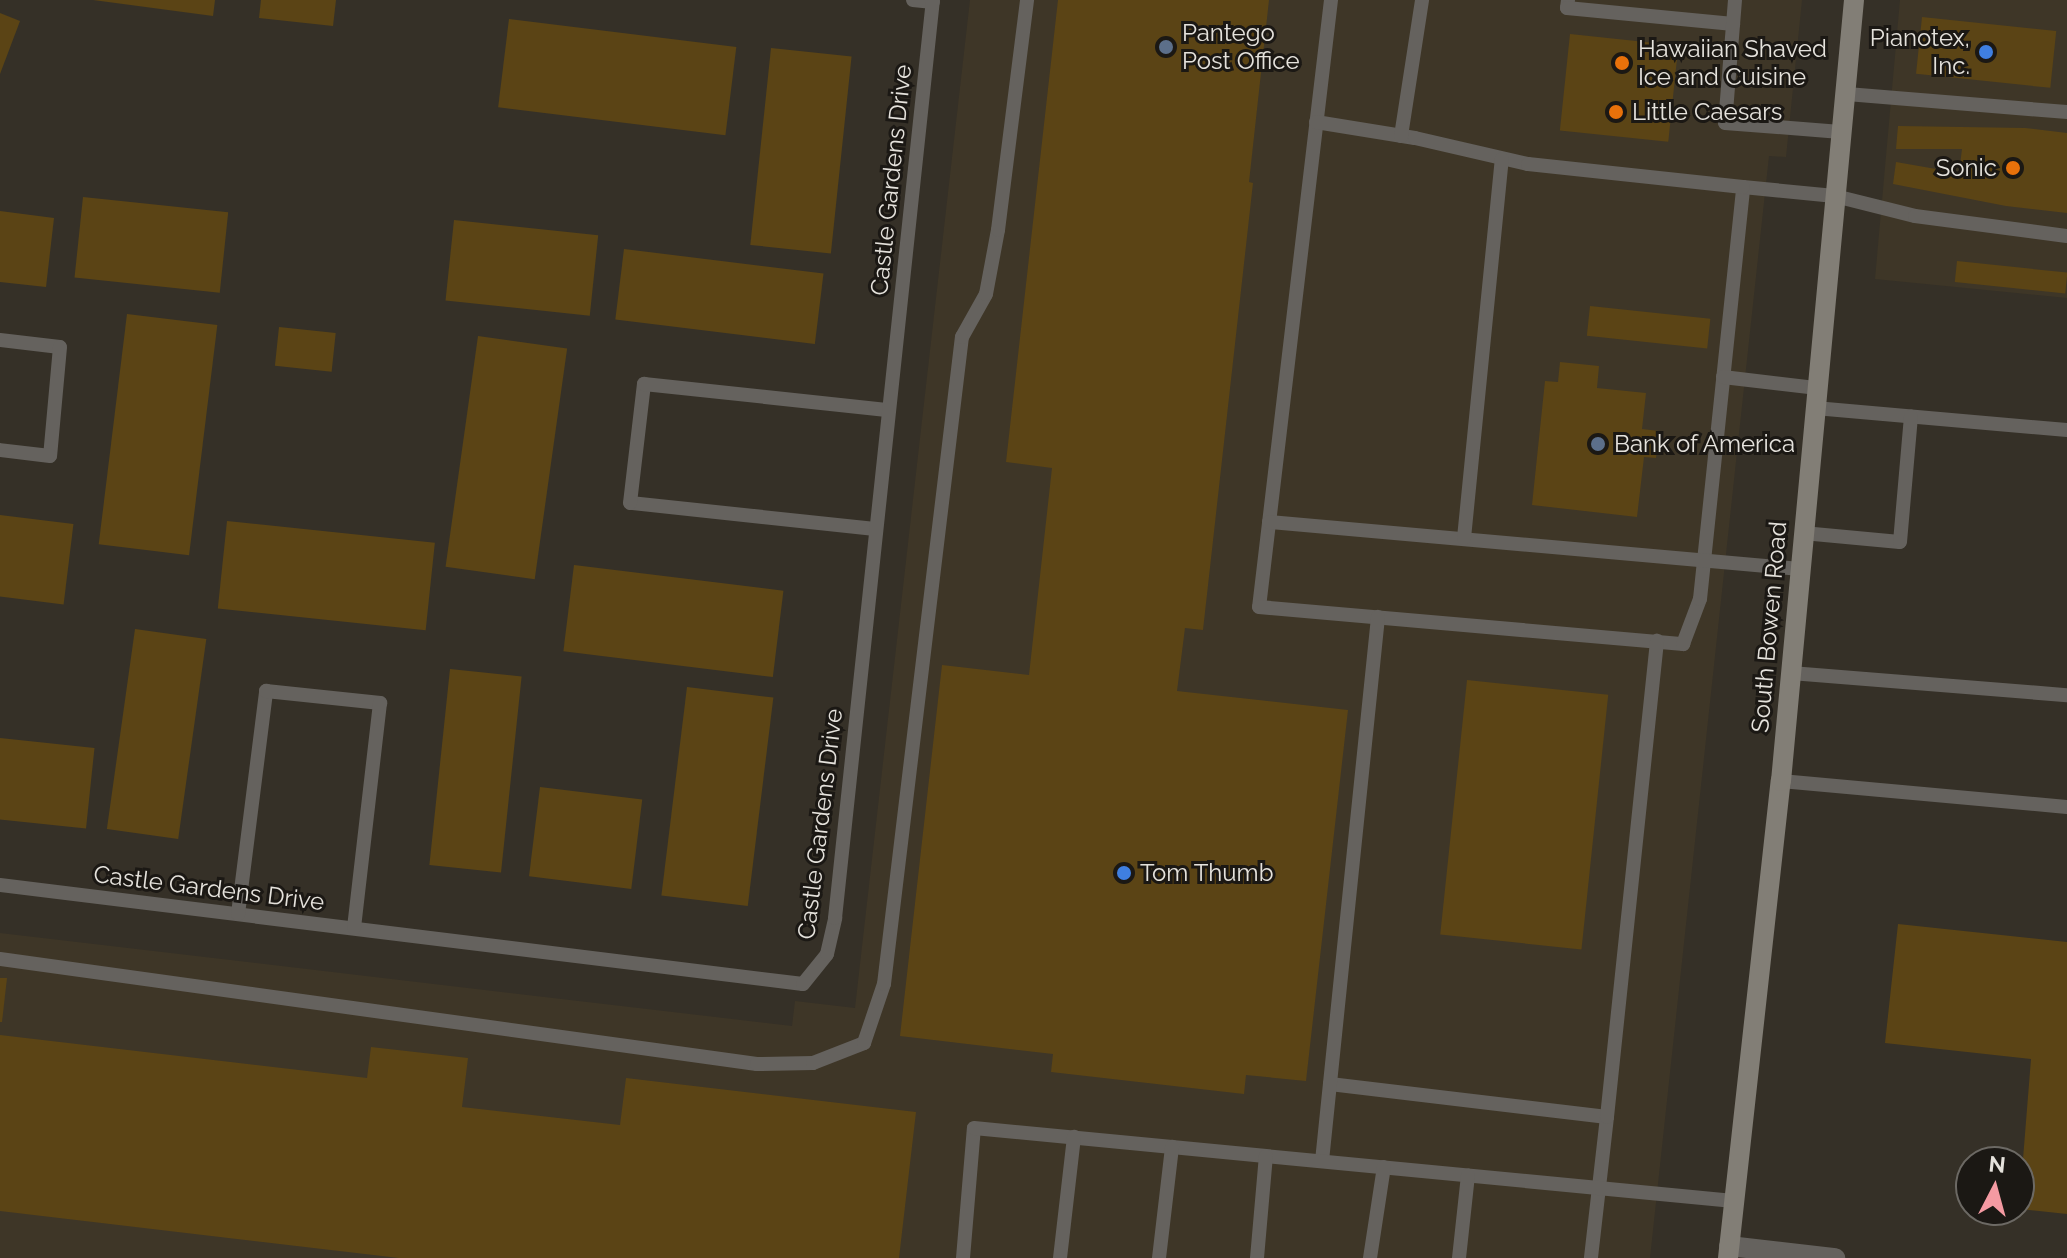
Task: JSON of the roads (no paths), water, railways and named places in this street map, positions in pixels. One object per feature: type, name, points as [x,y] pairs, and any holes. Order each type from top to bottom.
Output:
[{"type":"main road","name":"South Bowen Road","points":[[1729,1252],[1781,781],[1854,0]]},
{"type":"street","points":[[1729,1252],[1835,1258]]},
{"type":"lane","points":[[913,0],[933,1]]},
{"type":"lane","points":[[0,959],[757,1064],[813,1063],[864,1043],[884,984],[962,337],[986,294],[998,230],[1027,0]]},
{"type":"lane","points":[[1331,0],[1259,607],[1683,644],[1700,599],[1743,187]]},
{"type":"lane","points":[[1401,136],[1422,0]]},
{"type":"lane","points":[[1568,0],[1567,8],[1733,24]]},
{"type":"lane","points":[[1735,0],[1725,123],[1841,132]]},
{"type":"lane","name":"Castle Gardens Drive","points":[[0,885],[803,984],[827,954],[835,918],[933,1]]},
{"type":"lane","points":[[1847,94],[2067,112]]},
{"type":"lane","points":[[1316,122],[1401,136],[1502,159],[1835,196],[1915,216],[2067,236]]},
{"type":"lane","points":[[1464,538],[1502,159]]},
{"type":"lane","points":[[0,340],[60,347],[50,456],[0,450]]},
{"type":"lane","points":[[1723,377],[1911,416],[2067,430]]},
{"type":"lane","points":[[875,529],[630,503],[644,384],[887,410]]},
{"type":"lane","points":[[1803,533],[1900,542],[1911,416]]},
{"type":"lane","points":[[1269,522],[1704,558],[1800,569]]},
{"type":"lane","points":[[1322,1161],[1378,617]]},
{"type":"lane","points":[[1591,1258],[1657,641]]},
{"type":"lane","points":[[1791,673],[2067,695]]},
{"type":"lane","points":[[238,914],[266,691],[380,703],[354,928]]},
{"type":"lane","points":[[1781,781],[2067,807]]},
{"type":"lane","points":[[1330,1084],[1607,1117]]},
{"type":"lane","points":[[963,1258],[974,1128],[1733,1201]]},
{"type":"lane","points":[[1060,1258],[1074,1137]]},
{"type":"lane","points":[[1159,1258],[1172,1147]]},
{"type":"lane","points":[[1257,1258],[1266,1156]]},
{"type":"lane","points":[[1370,1258],[1384,1167]]},
{"type":"lane","points":[[1459,1258],[1468,1175]]},
{"type":"place","name":"Pantego Post Office","points":[[1166,47]]},
{"type":"place","name":"Pianotex, Inc.","points":[[1986,52]]},
{"type":"place","name":"Hawaiian Shaved Ice and Cuisine","points":[[1622,63]]},
{"type":"place","name":"Little Caesars","points":[[1616,112]]},
{"type":"place","name":"Sonic","points":[[2013,168]]},
{"type":"place","name":"Bank of America","points":[[1598,444]]},
{"type":"place","name":"Tom Thumb","points":[[1124,873]]}]
